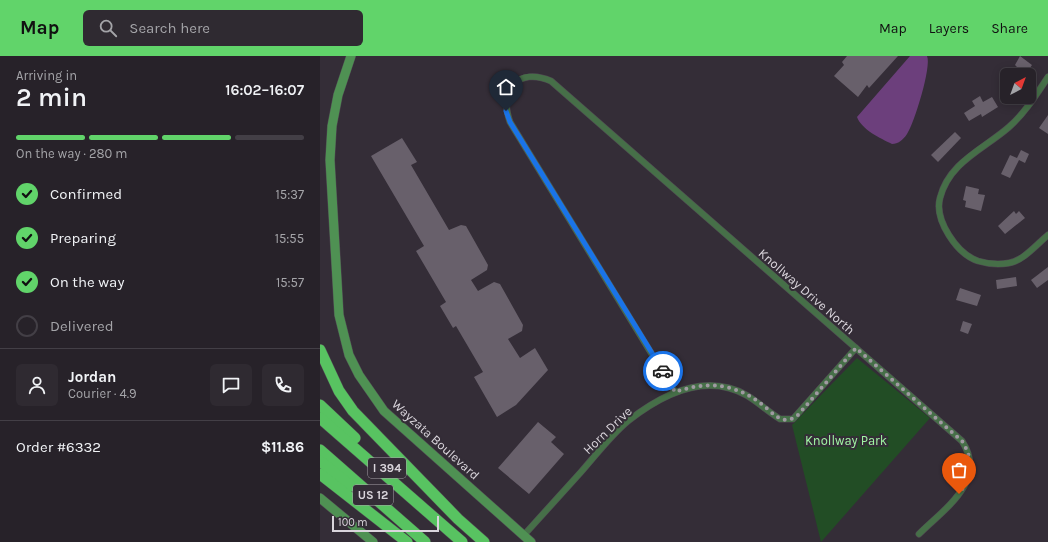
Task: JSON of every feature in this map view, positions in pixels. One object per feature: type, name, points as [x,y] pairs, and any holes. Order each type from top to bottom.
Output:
[{"type":"highway","points":[[320,350],[338,392],[353,412],[458,519],[484,542]]},
{"type":"highway","name":"I 394","points":[[320,405],[398,478],[452,534],[462,542]]},
{"type":"highway","name":"US 12","points":[[320,418],[452,534]]},
{"type":"highway","name":"US 12","points":[[320,450],[424,542]]},
{"type":"highway","name":"I 394","points":[[320,462],[424,542]]},
{"type":"highway","points":[[320,474],[407,542]]},
{"type":"street","name":"Wayzata Boulevard","points":[[350,56],[338,95],[333,120],[330,160],[339,315],[349,355],[370,393],[384,411],[401,428],[531,542]]},
{"type":"street","name":"Knollway Drive North","points":[[675,392],[510,122],[505,102],[508,93],[514,84],[521,79],[530,77],[543,78],[551,82],[962,441],[971,458],[971,468],[965,486],[918,534]]},
{"type":"street","points":[[1048,77],[1023,114],[993,139],[974,152],[955,169],[944,188],[940,199],[939,211],[942,224],[958,246],[968,255],[984,262],[1010,263],[1028,252],[1048,235]]},
{"type":"street","name":"Horn Drive","points":[[524,535],[628,421],[675,392],[706,385],[729,388],[751,397],[780,419],[786,420],[798,415],[856,348]]},
{"type":"street","points":[[320,498],[373,542]]},
{"type":"green space","name":"Knollway Park","points":[[857,358],[930,418],[821,542],[792,425]]},
{"type":"shaded area","points":[[910,56],[927,56],[928,62],[925,82],[918,108],[907,134],[900,141],[892,144],[867,130],[859,122],[857,117]]},
{"type":"building","points":[[847,56],[898,56],[869,88],[867,85],[858,97],[834,76],[844,65],[842,62]]},
{"type":"building","points":[[1020,56],[1032,65],[1030,68],[1018,68],[1015,65]]},
{"type":"building","points":[[980,96],[983,102],[992,97],[998,107],[982,117],[981,114],[969,121],[964,113],[975,106],[972,101]]},
{"type":"building","points":[[1048,115],[1048,134],[1039,128]]},
{"type":"building","points":[[955,132],[961,138],[938,162],[931,155]]},
{"type":"building","points":[[402,138],[417,162],[411,165],[449,230],[461,225],[466,226],[488,265],[487,270],[471,280],[478,291],[494,282],[500,284],[523,325],[522,331],[508,339],[520,358],[535,348],[548,370],[516,405],[497,417],[474,377],[483,372],[456,326],[453,328],[440,306],[446,302],[416,251],[424,246],[371,156]]},
{"type":"building","points":[[1021,150],[1029,154],[1025,163],[1019,160],[1010,178],[1001,174],[1010,155],[1017,158]]},
{"type":"building","points":[[966,186],[979,189],[978,194],[985,195],[981,211],[965,207],[966,201],[963,200]]},
{"type":"building","points":[[1014,211],[1016,214],[1019,211],[1025,218],[1005,234],[998,226]]},
{"type":"building","points":[[1048,267],[1048,280],[1037,288],[1031,280]]},
{"type":"building","points":[[1016,277],[1017,286],[997,289],[996,280]]},
{"type":"building","points":[[960,288],[981,295],[977,306],[956,300]]},
{"type":"building","points":[[963,321],[972,324],[968,334],[960,331]]},
{"type":"building","points":[[538,422],[556,437],[551,442],[564,454],[529,494],[498,468]]},
{"type":"way so far","points":[[663,371],[675,392],[706,385],[718,385],[741,392],[751,397],[774,416],[786,420],[793,419],[798,415],[856,348],[962,441],[971,458],[971,468],[965,486],[959,494]]},
{"type":"route","points":[[506,111],[510,122],[663,371]]}]
